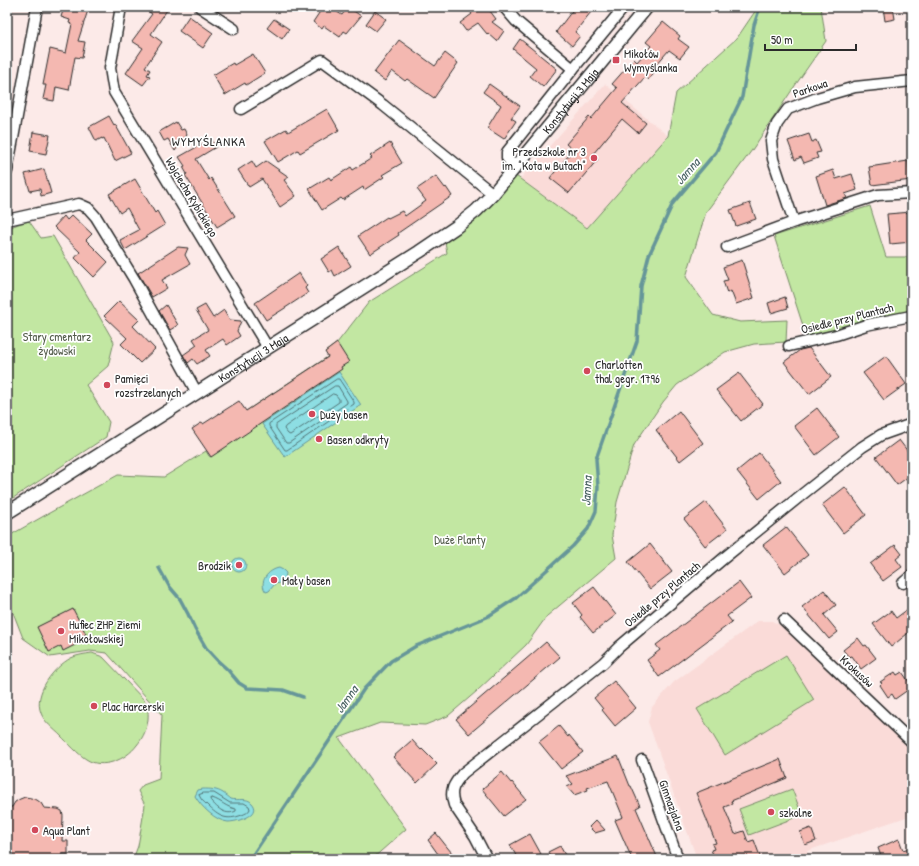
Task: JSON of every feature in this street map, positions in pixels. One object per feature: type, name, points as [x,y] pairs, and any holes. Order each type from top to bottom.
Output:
[{"type":"street","points":[[7,171],[37,7]]},
{"type":"street","name":"Wojciecha Rybickiego","points":[[121,7],[110,68],[114,92],[268,348]]},
{"type":"street","points":[[200,7],[234,29]]},
{"type":"street","points":[[504,7],[516,21],[573,69]]},
{"type":"street","points":[[515,168],[507,158],[507,152],[624,7]]},
{"type":"street","name":"Konstytucji 3 Maja","points":[[7,513],[419,252],[456,227],[476,211],[493,194],[647,7]]},
{"type":"street","points":[[241,109],[322,60],[382,105],[493,194]]},
{"type":"street","name":"Parkowa","points":[[794,222],[773,159],[771,141],[777,124],[788,109],[817,98],[855,87],[912,81]]},
{"type":"street","points":[[727,247],[794,222],[878,196],[912,193]]},
{"type":"street","points":[[7,220],[79,204],[88,208],[96,216],[134,279],[197,393]]},
{"type":"street","name":"Osiedle przy Plantach","points":[[789,346],[836,335],[866,325],[912,316]]},
{"type":"street","name":"Osiedle przy Plantach","points":[[487,859],[452,799],[452,788],[463,773],[603,663],[619,647],[724,558],[840,464],[881,435],[912,424]]},
{"type":"street","points":[[903,583],[912,575]]},
{"type":"street","name":"Krokusów","points":[[784,620],[912,742]]},
{"type":"street","name":"Gimnazjalna","points":[[642,760],[678,859]]},
{"type":"shaded area","name":"Przedszkole nr 3 im. \"Kota w Butach\"","points":[[605,84],[668,136],[587,228],[520,179]]},
{"type":"shaded area","points":[[758,621],[772,621],[791,631],[912,751],[912,815],[807,851],[810,859],[697,859],[648,722],[652,707],[674,682]]},
{"type":"green space","name":"Duże Planty","points":[[758,7],[821,7],[826,41],[752,150],[706,212],[686,277],[713,315],[740,322],[787,320],[786,342],[754,344],[725,352],[677,385],[663,402],[634,445],[617,502],[612,535],[616,558],[547,616],[526,645],[477,691],[448,716],[425,725],[380,723],[339,738],[406,829],[372,859],[133,859],[138,846],[145,805],[138,791],[143,785],[159,779],[162,715],[107,653],[90,651],[50,657],[23,638],[7,597],[7,537],[118,475],[164,477],[206,451],[211,457],[246,411],[329,356],[325,352],[337,343],[369,302],[447,253],[445,242],[490,206],[516,176],[587,228],[668,136],[676,93],[737,38]]},
{"type":"green space","points":[[870,206],[886,257],[912,257],[912,307],[907,312],[810,338],[806,335],[774,236]]},
{"type":"green space","name":"Stary cmentarz żydowski","points":[[29,221],[41,238],[53,236],[114,342],[108,366],[86,385],[109,422],[106,437],[7,502],[7,230],[14,225]]},
{"type":"green space","name":"Plac Harcerski","points":[[92,653],[103,657],[146,702],[148,713],[146,730],[132,750],[127,755],[113,762],[99,764],[86,759],[47,722],[42,716],[39,705],[42,689],[58,668],[73,657]]},
{"type":"green space","points":[[786,655],[814,700],[725,755],[697,709]]},
{"type":"green space","name":"szkolne","points":[[792,789],[802,815],[749,835],[739,809]]},
{"type":"water","name":"Duży basen","points":[[339,372],[361,405],[285,457],[262,424]]},
{"type":"water","name":"Brodzik","points":[[236,558],[242,558],[246,562],[246,568],[242,572],[236,572],[232,568],[232,562]]},
{"type":"water","name":"Mały basen","points":[[279,568],[286,573],[285,580],[275,584],[269,591],[266,592],[263,584],[265,577],[271,571]]},
{"type":"water","points":[[203,789],[218,791],[234,800],[248,800],[252,803],[254,811],[248,817],[237,821],[223,821],[205,809],[195,796],[198,790]]},
{"type":"building","points":[[64,7],[89,7],[78,41],[85,42],[82,58],[75,57],[69,90],[56,87],[54,101],[43,99],[46,85],[43,85],[50,49],[66,53],[72,24],[69,23],[70,20],[61,17]]},
{"type":"building","points":[[142,7],[169,7],[151,34],[162,42],[145,67],[150,70],[147,75],[150,76],[143,85],[126,73],[143,48],[132,41],[152,14]]},
{"type":"building","points":[[323,7],[329,7],[342,15],[348,7],[361,16],[347,33],[344,31],[340,37],[324,26],[322,29],[313,22]]},
{"type":"building","points":[[467,7],[487,7],[496,19],[492,22],[504,31],[497,41],[488,33],[487,34],[478,23],[466,31],[460,23],[472,14]]},
{"type":"building","points":[[575,7],[595,7],[575,32],[580,36],[572,46],[556,32]]},
{"type":"building","points":[[883,7],[893,7],[895,19],[885,21]]},
{"type":"building","points":[[375,11],[386,19],[376,31],[366,24]]},
{"type":"building","points":[[189,16],[213,33],[203,48],[179,31]]},
{"type":"building","points":[[274,19],[289,29],[282,39],[267,28]]},
{"type":"building","points":[[663,22],[680,36],[678,39],[689,47],[680,58],[669,50],[656,65],[658,67],[648,80],[645,77],[622,103],[646,123],[638,133],[622,119],[593,154],[598,159],[569,193],[550,178],[573,150],[566,144],[589,117],[591,119],[617,88],[612,84],[634,59],[637,62],[651,46],[646,42]]},
{"type":"building","points":[[520,39],[557,69],[543,87],[530,76],[536,68],[513,49]]},
{"type":"building","points":[[399,40],[435,66],[445,53],[458,63],[434,98],[407,79],[405,81],[392,71],[385,81],[374,73]]},
{"type":"building","points":[[253,54],[265,73],[246,85],[245,83],[225,95],[213,75],[233,63],[234,65]]},
{"type":"building","points":[[489,84],[520,106],[511,118],[516,121],[504,139],[487,128],[501,105],[483,92]]},
{"type":"building","points":[[327,109],[339,130],[300,153],[298,150],[278,162],[265,141],[286,129],[288,132]]},
{"type":"building","points":[[109,116],[131,153],[115,161],[104,138],[96,141],[89,127]]},
{"type":"building","points":[[176,122],[181,130],[184,129],[187,135],[175,151],[168,139],[164,141],[159,132]]},
{"type":"building","points":[[33,132],[50,135],[46,154],[30,151]]},
{"type":"building","points":[[809,134],[812,142],[816,140],[821,152],[816,153],[818,158],[804,163],[801,157],[795,160],[788,141]]},
{"type":"building","points":[[211,139],[216,147],[196,159],[209,180],[211,178],[235,216],[217,227],[185,175],[187,174],[183,167],[185,166],[179,157]]},
{"type":"building","points":[[390,143],[402,163],[382,175],[384,177],[364,190],[363,187],[343,200],[341,198],[322,210],[309,189],[329,177],[331,180],[351,167],[353,170],[372,158],[370,156]]},
{"type":"building","points":[[252,161],[256,168],[266,161],[289,177],[284,180],[296,196],[280,207],[262,179],[249,187],[238,170]]},
{"type":"building","points":[[908,161],[911,180],[872,185],[869,167]]},
{"type":"building","points":[[44,169],[51,193],[41,196],[40,189],[30,191],[25,174]]},
{"type":"building","points":[[833,170],[836,179],[852,174],[857,190],[845,194],[847,198],[825,205],[816,176]]},
{"type":"building","points":[[436,176],[452,196],[398,233],[399,235],[370,254],[358,236],[387,217],[388,218],[402,211],[405,216],[426,201],[417,189]]},
{"type":"building","points":[[135,179],[155,213],[157,211],[165,225],[125,250],[120,240],[139,230],[127,208],[120,213],[109,194]]},
{"type":"building","points":[[750,203],[756,219],[736,226],[730,210]]},
{"type":"building","points":[[912,212],[912,223],[910,223],[912,242],[890,244],[887,214]]},
{"type":"building","points":[[72,215],[92,234],[86,240],[108,262],[94,277],[75,258],[80,252],[54,227],[64,216],[67,220]]},
{"type":"building","points":[[178,247],[188,248],[185,255],[190,264],[162,280],[167,288],[152,297],[138,273]]},
{"type":"building","points":[[339,247],[351,266],[335,276],[332,270],[329,272],[321,259]]},
{"type":"building","points":[[742,260],[754,298],[736,304],[731,291],[727,293],[723,281],[728,280],[723,267]]},
{"type":"building","points":[[299,273],[307,286],[305,288],[308,293],[266,320],[255,303]]},
{"type":"building","points":[[785,297],[788,308],[771,313],[768,303]]},
{"type":"building","points":[[119,301],[139,320],[133,326],[155,349],[140,363],[121,344],[127,338],[104,316]]},
{"type":"building","points":[[166,305],[178,325],[170,330],[159,311]]},
{"type":"building","points":[[205,305],[213,318],[224,310],[230,320],[241,321],[237,331],[240,336],[227,345],[223,339],[206,350],[210,356],[197,364],[193,359],[188,363],[183,355],[197,345],[193,339],[208,330],[196,310]]},
{"type":"building","points":[[337,343],[349,362],[341,367],[342,369],[211,457],[192,429],[201,423],[203,424],[239,401],[246,411],[328,357],[325,352]]},
{"type":"building","points":[[809,348],[831,377],[809,394],[784,362],[800,350]]},
{"type":"building","points":[[886,356],[906,384],[884,400],[863,373]]},
{"type":"building","points":[[739,373],[763,404],[741,421],[716,390]]},
{"type":"building","points":[[817,408],[839,437],[816,455],[794,426]]},
{"type":"building","points":[[679,411],[703,443],[680,461],[656,430]]},
{"type":"building","points":[[899,440],[912,457],[912,474],[897,485],[876,457]]},
{"type":"building","points":[[759,453],[781,481],[759,499],[737,471]]},
{"type":"building","points":[[845,487],[866,515],[843,533],[822,505]]},
{"type":"building","points":[[706,502],[727,529],[705,546],[684,519]]},
{"type":"building","points":[[786,527],[808,555],[785,573],[763,545]]},
{"type":"building","points":[[650,544],[672,572],[650,589],[628,562]]},
{"type":"building","points":[[895,545],[902,554],[896,559],[902,567],[883,581],[870,564]]},
{"type":"building","points":[[739,582],[751,598],[727,616],[732,622],[659,677],[647,660],[660,650],[656,645]]},
{"type":"building","points":[[594,587],[616,615],[593,633],[580,617],[582,615],[573,603]]},
{"type":"building","points":[[824,590],[836,605],[824,615],[838,632],[829,639],[802,607]]},
{"type":"building","points":[[912,606],[912,630],[891,647],[873,624],[891,611],[896,618]]},
{"type":"building","name":"Hufiec ZHP Ziemi Mikołowskiej","points":[[73,609],[86,634],[75,640],[77,644],[63,651],[61,646],[49,652],[37,627]]},
{"type":"building","points":[[858,638],[864,646],[866,645],[876,658],[861,669],[852,656],[849,657],[843,650]]},
{"type":"building","points":[[546,642],[560,657],[469,734],[456,719]]},
{"type":"building","points":[[895,672],[897,675],[902,672],[912,687],[895,699],[892,694],[888,697],[880,685],[882,683],[880,682]]},
{"type":"building","points":[[614,681],[636,708],[615,726],[594,698]]},
{"type":"building","points":[[559,726],[568,737],[569,735],[583,752],[561,769],[539,742]]},
{"type":"building","points":[[412,740],[437,764],[417,783],[393,757]]},
{"type":"building","points":[[618,756],[640,806],[636,808],[658,859],[632,859],[615,820],[623,817],[608,781],[587,788],[588,790],[574,795],[567,787],[573,784],[566,776]]},
{"type":"building","points":[[780,759],[787,778],[731,801],[732,804],[724,807],[735,834],[744,831],[748,842],[754,840],[761,859],[715,859],[711,850],[714,849],[712,844],[716,843],[696,793]]},
{"type":"building","points":[[502,772],[526,799],[504,816],[482,789]]},
{"type":"building","name":"Aqua Plant","points":[[25,797],[37,800],[44,808],[58,809],[62,811],[62,841],[68,841],[68,854],[62,854],[61,859],[7,859],[7,807],[12,807],[15,802]]},
{"type":"building","points":[[596,820],[605,830],[595,833],[589,827]]},
{"type":"building","points":[[811,828],[816,841],[805,845],[800,832]]},
{"type":"building","points":[[436,833],[457,859],[442,859],[428,840]]},
{"type":"building","points":[[530,834],[541,854],[532,859],[518,859],[510,845]]},
{"type":"building","points":[[899,839],[903,850],[912,847],[912,859],[882,859],[878,848]]},
{"type":"building","points":[[560,846],[565,855],[552,859],[548,852]]},
{"type":"waterway","name":"Jamna","points":[[250,859],[364,689],[391,661],[416,646],[487,617],[516,598],[573,546],[588,529],[596,511],[598,487],[596,459],[637,341],[641,286],[649,255],[673,203],[716,152],[742,97],[754,25],[760,7]]},
{"type":"waterway","points":[[159,568],[169,586],[180,599],[206,648],[239,683],[247,688],[283,690],[303,697]]},
{"type":"place","name":"Mikołów Wymyślanka","points":[[616,60]]},
{"type":"place","name":"Przedszkole nr 3 im. \"Kota w Butach\"","points":[[594,158]]},
{"type":"place","name":"Charlotten thal gegr. 1796","points":[[587,371]]},
{"type":"place","name":"Pamięci rozstrzelanych","points":[[107,385]]},
{"type":"place","name":"Duży basen","points":[[312,414]]},
{"type":"place","name":"Basen odkryty","points":[[319,439]]},
{"type":"place","name":"Brodzik","points":[[239,565]]},
{"type":"place","name":"Mały basen","points":[[274,580]]},
{"type":"place","name":"Hufiec ZHP Ziemi Mikołowskiej","points":[[61,631]]},
{"type":"place","name":"Plac Harcerski","points":[[94,706]]},
{"type":"place","name":"szkolne","points":[[771,812]]},
{"type":"place","name":"Aqua Plant","points":[[35,830]]},
{"type":"district","name":"WYMYŚLANKA","points":[[209,141]]}]
